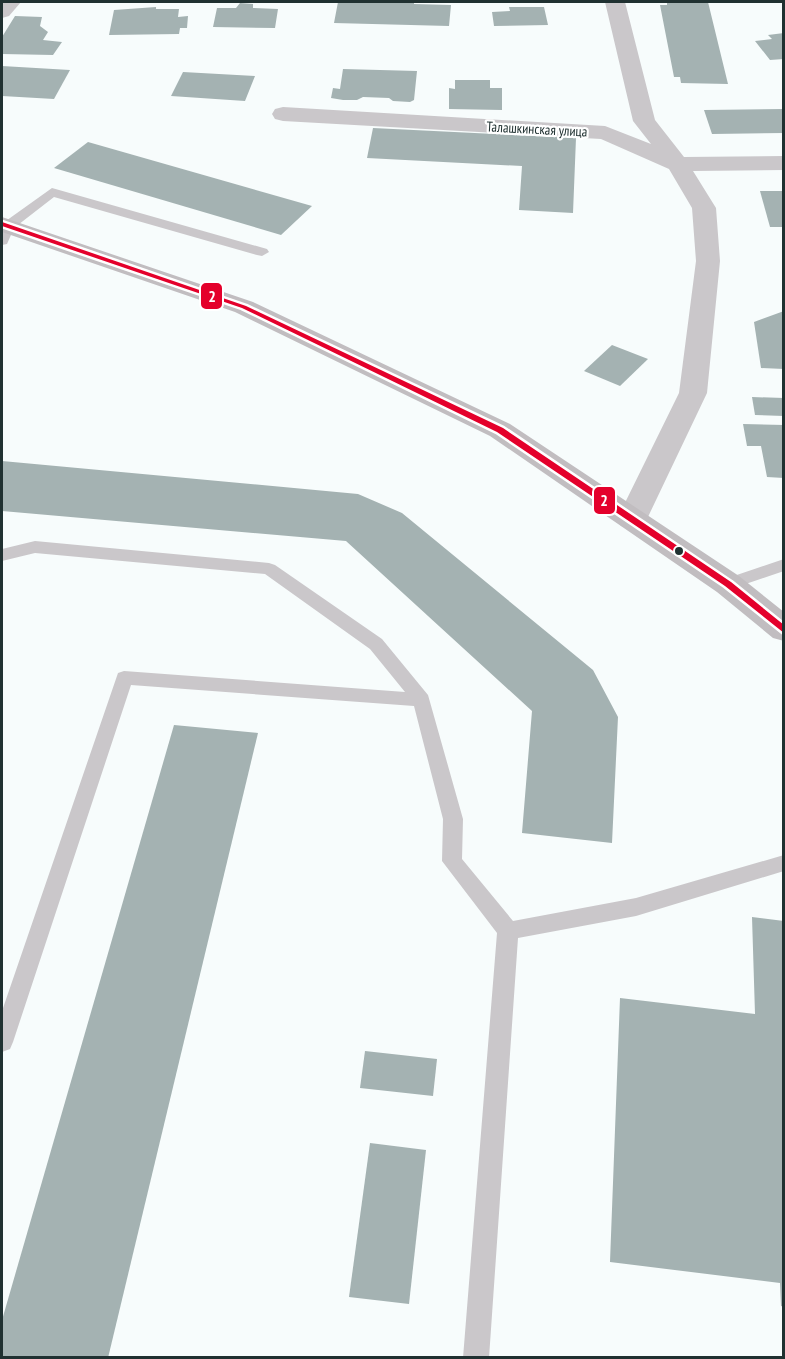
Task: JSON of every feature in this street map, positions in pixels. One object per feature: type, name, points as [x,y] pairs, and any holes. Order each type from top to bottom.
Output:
[{"type":"street","points":[[2,12],[11,2]]},
{"type":"street","points":[[615,2],[644,121],[678,164],[704,208],[708,261],[693,393],[632,519]]},
{"type":"street","name":"Талашкинская улица","points":[[284,114],[605,133],[678,164],[783,162]]},
{"type":"street","points":[[4,230],[244,307],[500,430],[728,584],[783,630]]},
{"type":"lane","points":[[4,230],[52,192],[262,252]]},
{"type":"lane","points":[[2,555],[35,547],[269,569],[376,644],[422,700],[453,819],[452,861],[508,931],[476,1358]]},
{"type":"lane","points":[[728,584],[783,565]]},
{"type":"lane","points":[[2,1042],[124,678],[422,700]]},
{"type":"lane","points":[[508,931],[636,907],[783,863]]},
{"type":"building","points":[[338,2],[414,2],[414,4],[451,5],[449,26],[334,23]]},
{"type":"building","points":[[667,2],[708,2],[728,84],[681,83],[680,77],[674,77],[660,5],[667,5]]},
{"type":"building","points":[[240,3],[253,4],[253,8],[278,9],[275,28],[213,27],[217,8],[236,8]]},
{"type":"building","points":[[156,7],[156,9],[179,9],[178,17],[188,16],[187,28],[180,28],[179,34],[109,35],[114,10]]},
{"type":"building","points":[[509,7],[544,7],[548,25],[494,26],[492,12],[510,11]]},
{"type":"building","points":[[15,16],[42,17],[40,26],[48,32],[43,40],[62,42],[53,55],[2,54],[2,37]]},
{"type":"building","points":[[784,33],[784,59],[770,60],[755,41],[772,39],[768,35]]},
{"type":"building","points":[[2,66],[70,70],[54,99],[2,96]]},
{"type":"building","points":[[343,69],[417,71],[414,100],[410,102],[393,101],[389,98],[363,97],[357,100],[343,100],[331,98],[333,88],[340,89]]},
{"type":"building","points":[[183,72],[255,76],[245,101],[171,96]]},
{"type":"building","points":[[455,80],[490,80],[490,88],[502,88],[502,110],[449,109],[449,88],[455,89]]},
{"type":"building","points":[[784,109],[784,133],[712,134],[704,110]]},
{"type":"building","points":[[373,128],[576,138],[573,213],[519,210],[522,166],[367,158]]},
{"type":"building","points":[[88,142],[312,206],[281,235],[54,168]]},
{"type":"building","points":[[760,191],[784,191],[784,227],[770,227]]},
{"type":"building","points":[[784,311],[784,369],[761,368],[754,322]]},
{"type":"building","points":[[612,345],[648,359],[620,386],[584,371]]},
{"type":"building","points":[[752,397],[784,398],[784,416],[755,415]]},
{"type":"building","points":[[743,424],[784,425],[784,478],[767,477],[761,446],[747,446]]},
{"type":"building","points":[[2,461],[358,494],[402,513],[593,670],[618,717],[612,843],[522,833],[532,711],[346,541],[2,511]]},
{"type":"building","points":[[174,725],[258,733],[108,1358],[2,1358],[2,1320]]},
{"type":"building","points":[[752,917],[784,921],[784,1307],[781,1306],[780,1283],[610,1262],[620,998],[755,1014]]},
{"type":"building","points":[[365,1051],[437,1059],[433,1096],[360,1088]]},
{"type":"building","points":[[370,1143],[426,1150],[409,1304],[349,1297]]},
{"type":"transit line","name":"2","points":[[2,224],[244,307],[500,430],[728,584],[784,630]]}]
